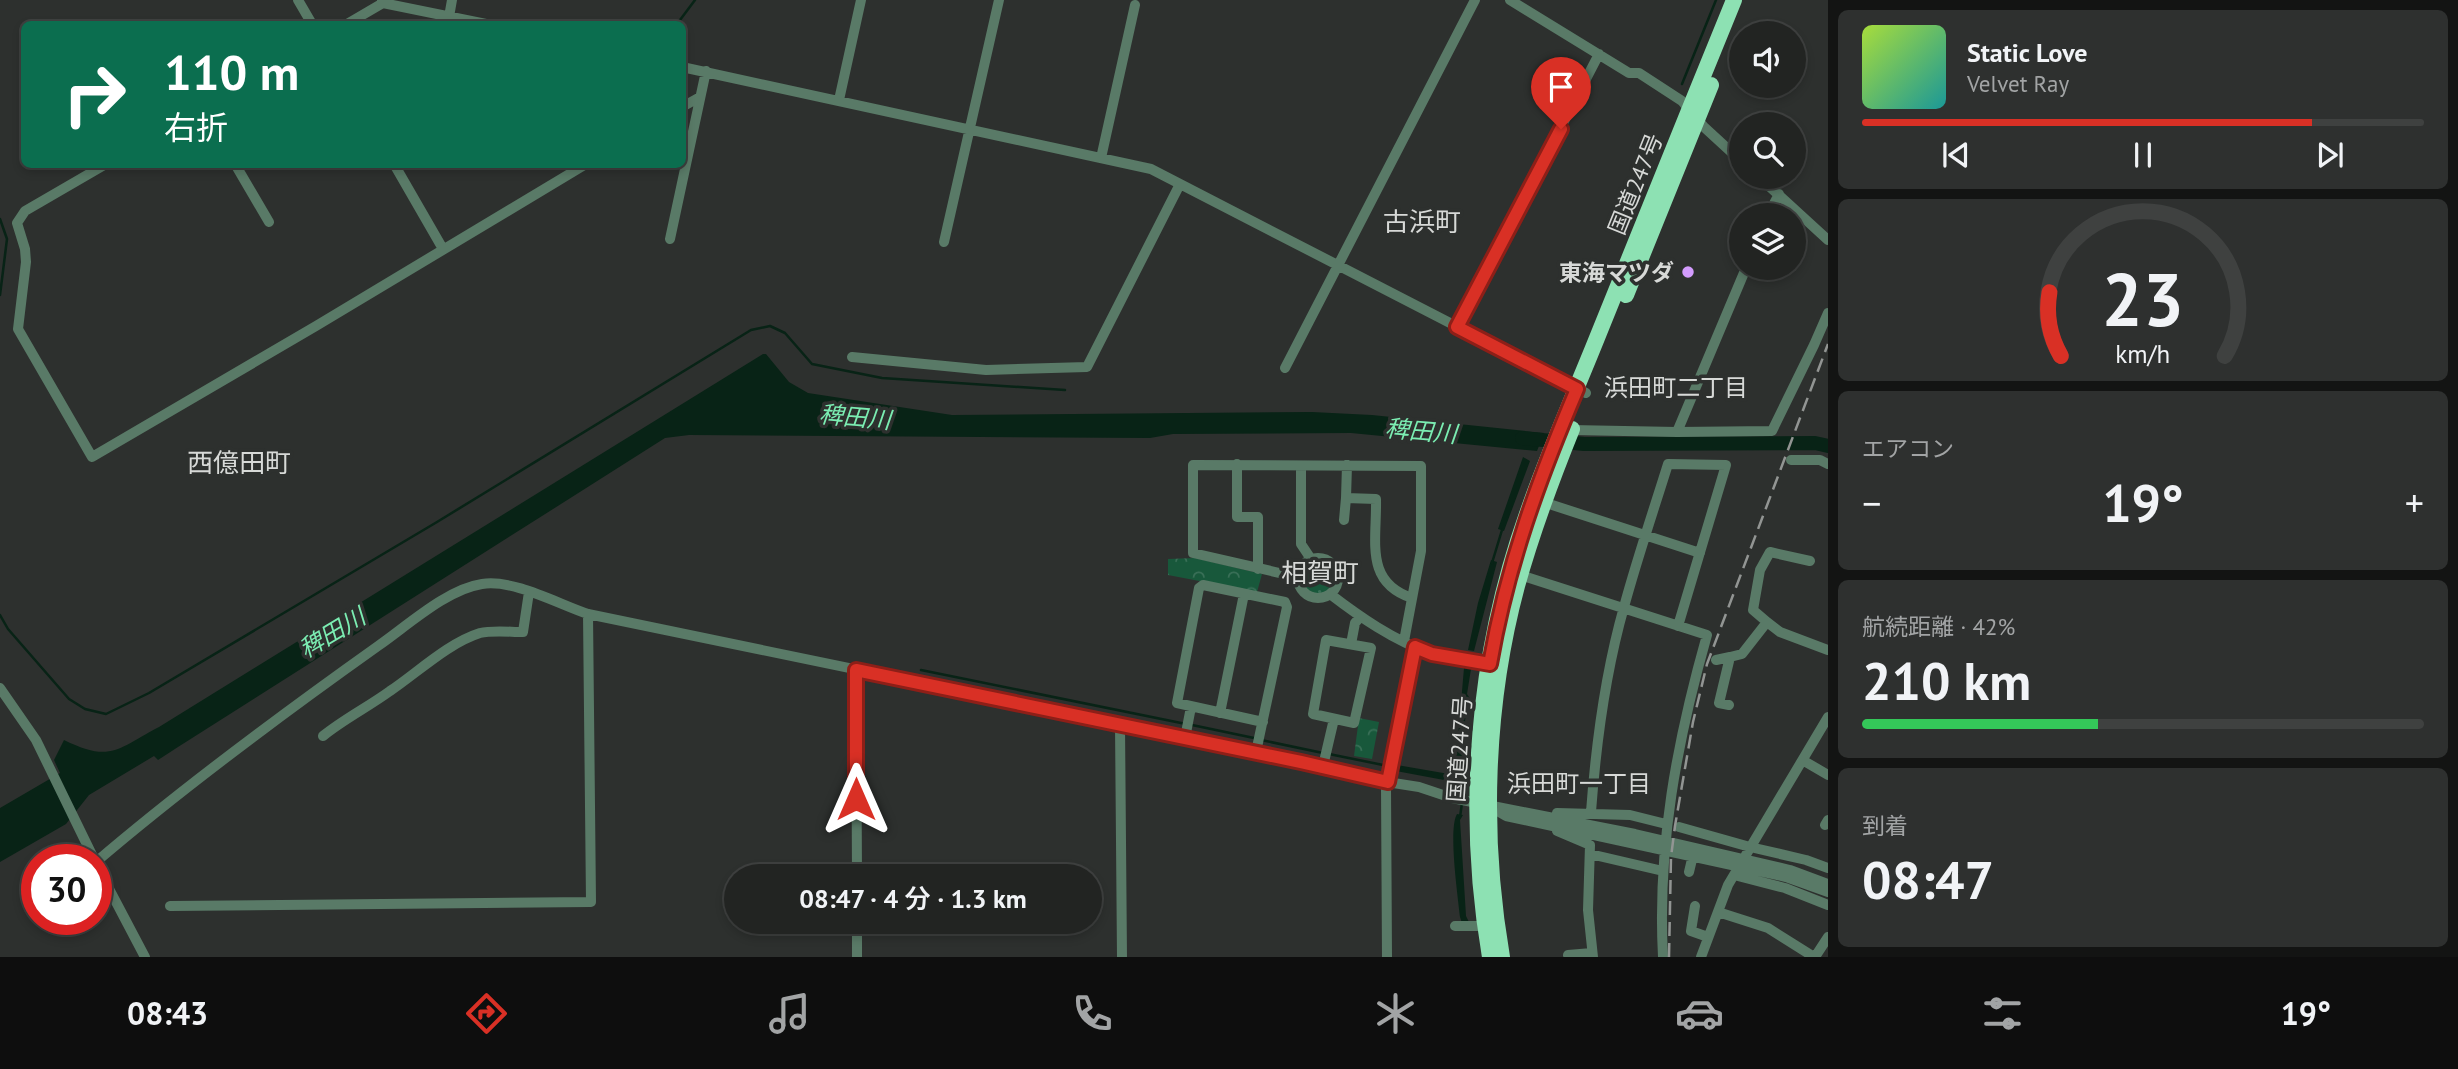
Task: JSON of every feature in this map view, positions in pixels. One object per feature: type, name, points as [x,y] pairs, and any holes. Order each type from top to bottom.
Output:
[{"type":"highway","name":"国道247号","points":[[1693,115],[1734,0]]},
{"type":"highway","name":"国道247号","points":[[1490,957],[1479,926],[1478,803],[1484,663],[1526,516],[1567,432],[1581,391],[1693,115],[1745,0]]},
{"type":"highway","name":"国道247号","points":[[1502,957],[1492,873],[1478,803],[1490,761],[1498,684],[1520,575],[1555,456]]},
{"type":"street","points":[[298,0],[310,21]]},
{"type":"street","points":[[449,17],[452,0]]},
{"type":"street","points":[[839,100],[861,0]]},
{"type":"street","points":[[944,242],[999,0]]},
{"type":"street","points":[[1285,368],[1475,0]]},
{"type":"street","points":[[1510,0],[1629,73],[1639,73],[1682,100],[1693,115],[1729,150]]},
{"type":"street","points":[[352,21],[383,2],[470,21]]},
{"type":"street","points":[[1101,158],[1135,5]]},
{"type":"street","points":[[1457,327],[1599,54]]},
{"type":"street","points":[[686,68],[1151,169],[1581,391]]},
{"type":"street","points":[[686,163],[706,71]]},
{"type":"street","points":[[686,105],[700,97]]},
{"type":"street","points":[[99,168],[25,211],[17,223],[26,262],[18,329],[92,457],[579,168]]},
{"type":"street","points":[[237,168],[269,222]]},
{"type":"street","points":[[396,168],[443,250]]},
{"type":"street","points":[[670,239],[685,168]]},
{"type":"street","points":[[852,356],[986,370],[1087,367],[1180,184]]},
{"type":"street","points":[[1773,189],[1828,240]]},
{"type":"street","points":[[1774,203],[1779,194]]},
{"type":"street","points":[[1677,432],[1741,280]]},
{"type":"street","points":[[1567,432],[1772,431],[1828,313]]},
{"type":"street","points":[[1791,460],[1821,460],[1828,464]]},
{"type":"street","points":[[1237,464],[1237,517],[1258,517],[1258,569]]},
{"type":"street","points":[[1591,812],[1595,754],[1623,608],[1668,464],[1726,465],[1678,626]]},
{"type":"street","points":[[1297,577],[1193,553],[1193,465],[1421,466],[1420,551],[1404,641]]},
{"type":"street","points":[[1344,520],[1347,465]]},
{"type":"street","points":[[1301,466],[1301,544],[1311,559]]},
{"type":"street","points":[[1346,498],[1376,499],[1377,567],[1382,579],[1390,587],[1412,598]]},
{"type":"street","points":[[1543,502],[1700,553]]},
{"type":"street","points":[[1810,561],[1770,552],[1759,570],[1753,610],[1780,632],[1828,650]]},
{"type":"street","points":[[1321,558],[1327,560],[1336,570],[1337,583],[1330,594],[1318,598],[1305,594],[1297,577],[1303,564],[1311,559],[1321,558]]},
{"type":"street","points":[[1520,575],[1707,635],[1675,762],[1666,824],[1663,957]]},
{"type":"street","points":[[112,848],[223,759],[453,591],[494,583],[529,592],[588,614],[1120,724],[1187,730],[1325,758],[1390,773],[1419,787],[1478,803],[1506,816],[1539,818],[1635,838],[1828,884]]},
{"type":"street","points":[[1258,744],[1263,722],[1287,607],[1285,602],[1203,585],[1199,588],[1177,703],[1263,722]]},
{"type":"street","points":[[323,736],[342,720],[398,686],[408,676],[457,645],[481,633],[523,632],[529,592]]},
{"type":"street","points":[[1220,713],[1244,594]]},
{"type":"street","points":[[1330,594],[1360,617],[1415,647],[1432,654],[1484,663]]},
{"type":"street","points":[[170,906],[591,902],[588,614]]},
{"type":"street","points":[[1352,644],[1355,623],[1360,617]]},
{"type":"street","points":[[1716,660],[1742,654],[1767,622]]},
{"type":"street","points":[[1326,640],[1371,648],[1354,723],[1334,719],[1313,714],[1326,640]]},
{"type":"street","points":[[1387,957],[1390,773],[1415,647]]},
{"type":"street","points":[[1718,703],[1730,657]]},
{"type":"street","points":[[856,670],[857,864]]},
{"type":"street","points":[[0,688],[36,740],[86,844]]},
{"type":"street","points":[[1187,730],[1191,707]]},
{"type":"street","points":[[1701,957],[1734,876],[1828,717]]},
{"type":"street","points":[[1325,758],[1334,719]]},
{"type":"street","points":[[1120,724],[1122,957]]},
{"type":"street","points":[[1804,761],[1828,775]]},
{"type":"street","points":[[1539,818],[1591,812],[1630,815],[1666,824]]},
{"type":"street","points":[[1539,818],[1590,845],[1588,910],[1592,955],[1568,956]]},
{"type":"street","points":[[1679,827],[1828,868]]},
{"type":"street","points":[[1689,872],[1698,831]]},
{"type":"street","points":[[1590,854],[1663,871]]},
{"type":"street","points":[[1788,874],[1828,892]]},
{"type":"street","points":[[1734,876],[1785,888],[1828,905]]},
{"type":"street","points":[[112,894],[145,957]]},
{"type":"street","points":[[1695,906],[1691,931],[1708,937]]},
{"type":"street","points":[[1718,912],[1768,928],[1814,957],[1828,937]]},
{"type":"street","points":[[1455,926],[1479,926]]},
{"type":"street","points":[[857,934],[857,957]]},
{"type":"green space","points":[[1195,558],[1262,574],[1257,592],[1168,575],[1168,559]]},
{"type":"green space","points":[[1319,561],[1331,566],[1336,578],[1331,590],[1319,595],[1307,590],[1302,578],[1307,566]]},
{"type":"green space","points":[[1359,718],[1379,722],[1372,759],[1354,756]]},
{"type":"water","points":[[763,354],[766,354],[789,382],[808,393],[952,415],[1312,412],[1372,415],[1544,433],[1537,451],[1351,433],[1173,434],[1150,438],[689,435],[665,438],[158,760],[154,756],[89,795],[66,824],[31,844],[21,844],[21,850],[0,862],[0,808],[60,773],[54,760],[64,740],[93,751],[104,752],[123,747]]},
{"type":"water","points":[[1523,457],[1530,461],[1504,531],[1498,529]]},
{"type":"water","points":[[1491,560],[1497,562],[1474,651],[1468,650],[1478,603]]},
{"type":"water","points":[[1464,668],[1471,669],[1467,694],[1471,700],[1466,709],[1461,773],[1464,783],[1457,783],[1455,778],[1444,780],[1396,771],[1397,765],[1449,774],[1455,772]]},
{"type":"water","points":[[1457,814],[1463,815],[1460,820],[1466,916],[1469,922],[1462,923],[1453,848]]},
{"type":"waterway","points":[[679,21],[695,0]]},
{"type":"waterway","points":[[1682,84],[1716,0]]},
{"type":"waterway","points":[[0,219],[7,239],[0,295]]},
{"type":"waterway","points":[[0,615],[8,629],[69,699],[85,709],[106,714],[149,693],[437,522],[751,330],[770,326],[785,333],[812,364],[882,378],[1065,390]]},
{"type":"waterway","name":"稗田川","points":[[1522,438],[1584,444],[1815,443],[1828,446]]},
{"type":"waterway","points":[[1492,563],[1502,530]]},
{"type":"waterway","points":[[921,670],[1186,724]]},
{"type":"waterway","points":[[1192,725],[1254,738]]},
{"type":"waterway","points":[[1261,740],[1323,753]]},
{"type":"waterway","points":[[1329,754],[1388,766]]},
{"type":"waterway","points":[[1462,782],[1462,797]]},
{"type":"waterway","points":[[1460,817],[1462,803]]},
{"type":"railway","points":[[1669,957],[1671,857],[1675,826],[1693,722],[1707,664],[1828,344]]},
{"type":"place","name":"東海マツダ","points":[[1688,272]]},
{"type":"district","name":"古浜町","points":[[1422,221]]},
{"type":"district","name":"浜田町二丁目","points":[[1676,387]]},
{"type":"district","name":"西億田町","points":[[239,462]]},
{"type":"district","name":"相賀町","points":[[1320,572]]},
{"type":"district","name":"浜田町一丁目","points":[[1579,783]]},
{"type":"route","points":[[856,799],[856,670],[1323,766],[1388,782],[1415,647],[1432,654],[1490,664],[1503,594],[1526,516],[1577,389],[1457,327],[1561,129]]}]
